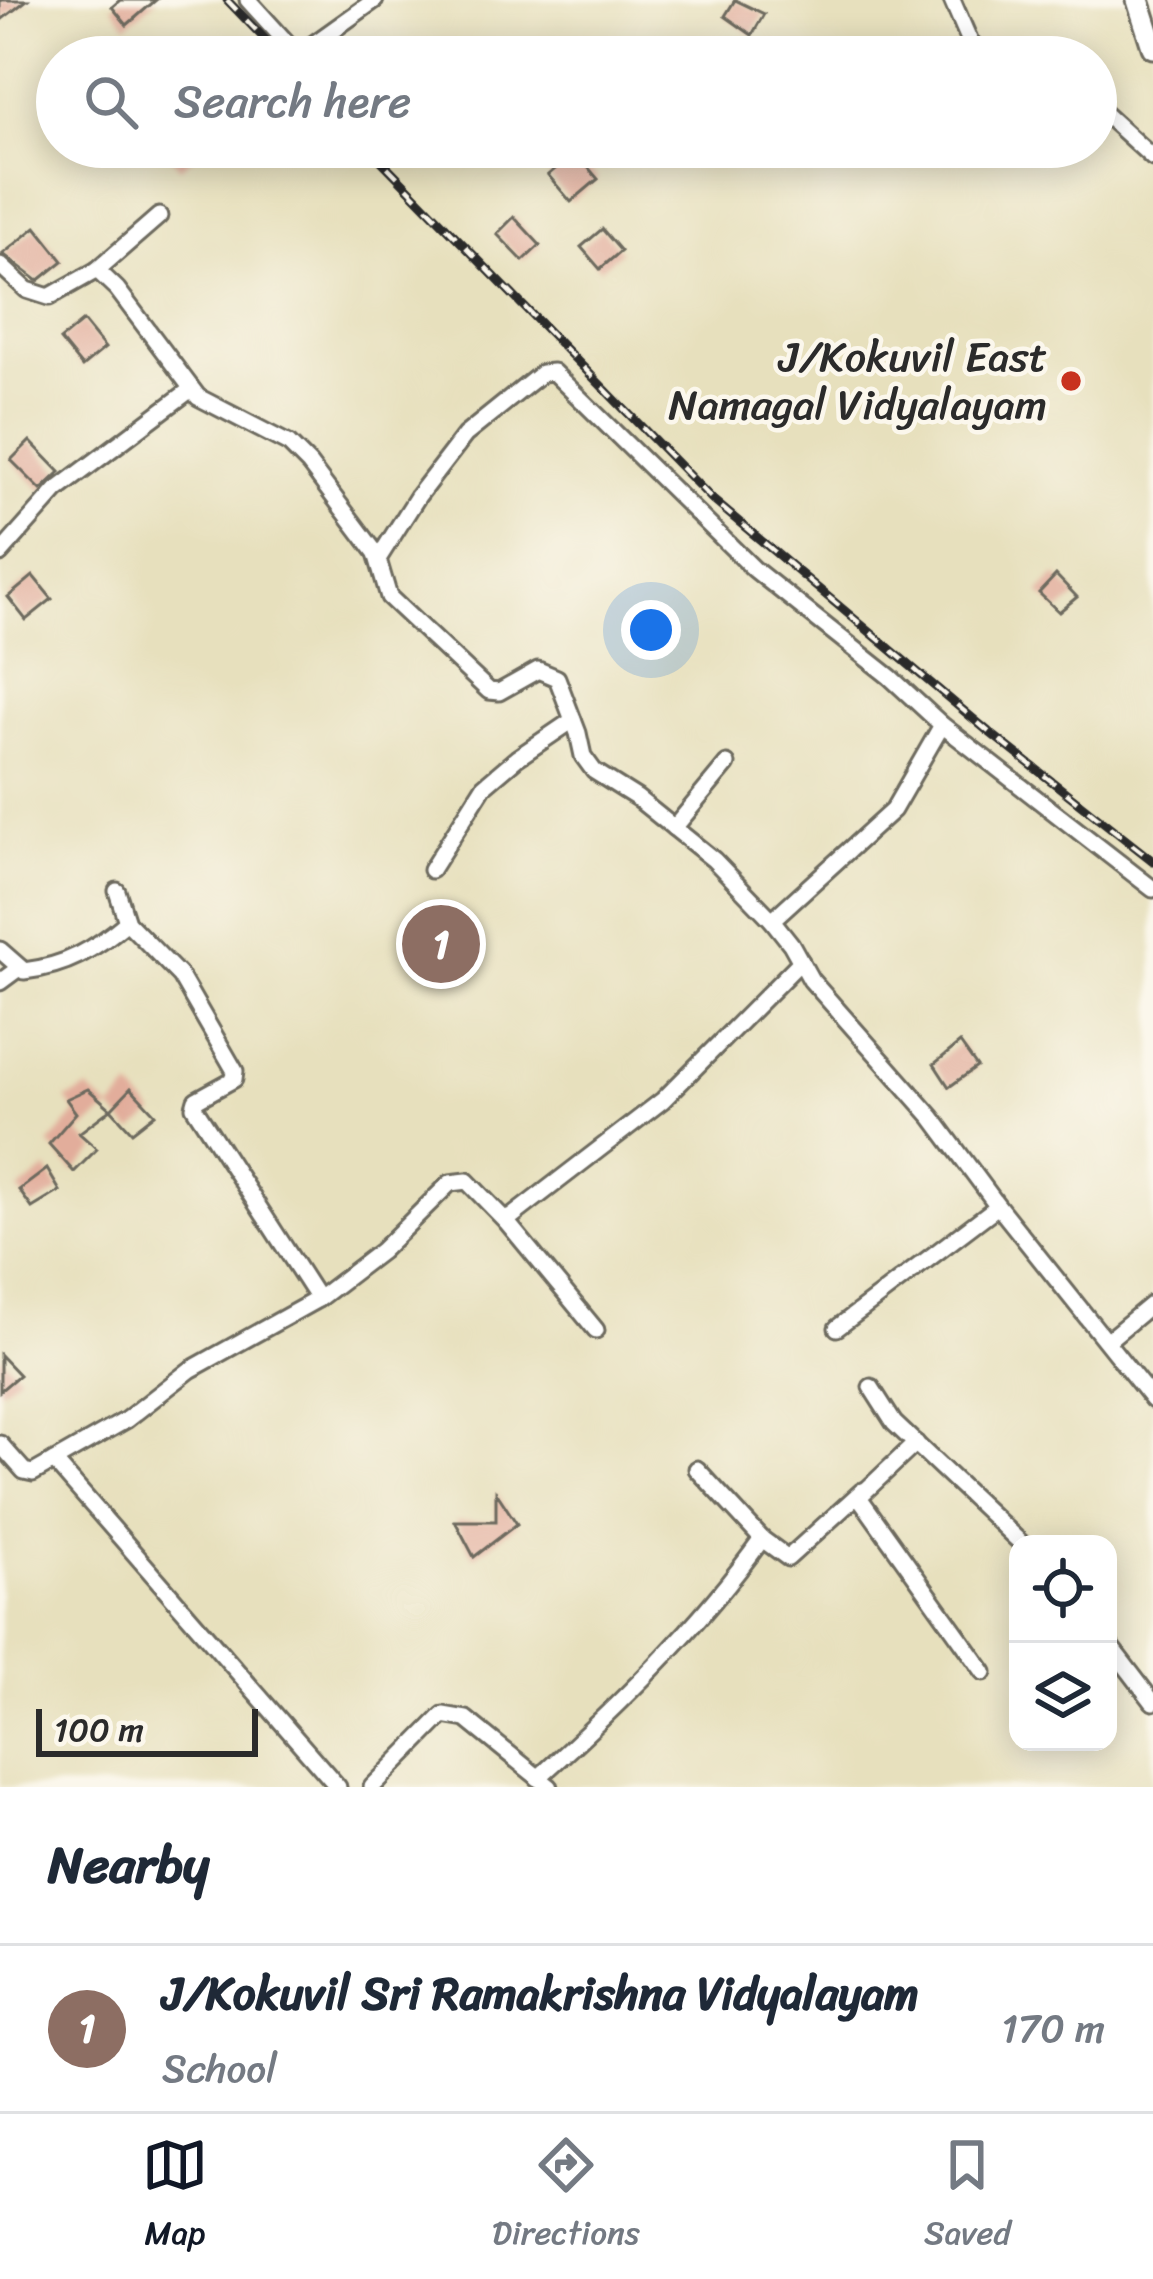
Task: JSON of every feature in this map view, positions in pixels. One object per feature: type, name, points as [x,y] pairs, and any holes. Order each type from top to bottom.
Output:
[{"type":"street","points":[[248,0],[281,36]]},
{"type":"street","points":[[325,36],[375,0]]},
{"type":"street","points":[[952,0],[968,36]]},
{"type":"street","points":[[1138,0],[1153,47]]},
{"type":"street","points":[[1117,125],[1153,158]]},
{"type":"street","points":[[0,266],[27,290],[49,297],[98,270],[159,216]]},
{"type":"street","points":[[98,270],[198,398],[289,444],[309,464],[376,554],[389,597],[489,692],[500,692],[538,670],[557,678],[583,756],[594,771],[714,860],[772,920],[811,980],[932,1117],[1153,1400]]},
{"type":"street","points":[[376,554],[380,556],[391,544],[418,496],[465,435],[542,374],[553,372],[754,569],[890,676],[942,725],[1153,889]]},
{"type":"street","points":[[0,554],[56,490],[190,390]]},
{"type":"street","points":[[431,870],[484,786],[573,720]]},
{"type":"street","points":[[772,920],[893,810],[942,725]]},
{"type":"street","points":[[674,828],[727,764]]},
{"type":"street","points":[[118,891],[127,922],[180,976],[235,1071],[235,1079],[196,1100],[194,1107],[317,1299]]},
{"type":"street","points":[[0,950],[24,971],[52,968],[93,950],[127,922]]},
{"type":"street","points":[[506,1221],[663,1100],[801,961]]},
{"type":"street","points":[[0,982],[19,968]]},
{"type":"street","points":[[0,1444],[24,1472],[33,1473],[126,1420],[190,1370],[317,1299],[381,1251],[459,1179],[467,1181],[506,1221],[596,1330]]},
{"type":"street","points":[[837,1328],[998,1207]]},
{"type":"street","points":[[1107,1341],[1153,1303]]},
{"type":"street","points":[[871,1388],[894,1423],[1013,1535]]},
{"type":"street","points":[[697,1469],[762,1539],[788,1558],[916,1443]]},
{"type":"street","points":[[54,1461],[338,1787]]},
{"type":"street","points":[[862,1491],[862,1503],[984,1672]]},
{"type":"street","points":[[372,1787],[443,1715],[466,1719],[544,1782],[703,1615],[762,1539]]},
{"type":"street","points":[[1109,1643],[1153,1702]]},
{"type":"building","points":[[0,0],[27,0],[0,21]]},
{"type":"building","points":[[120,0],[156,0],[127,25],[112,7]]},
{"type":"building","points":[[735,0],[764,14],[752,35],[725,16]]},
{"type":"building","points":[[556,168],[589,168],[598,179],[571,202],[548,175]]},
{"type":"building","points":[[514,217],[540,245],[523,261],[497,234]]},
{"type":"building","points":[[36,227],[63,261],[38,281],[3,254]]},
{"type":"building","points":[[602,229],[621,251],[600,269],[581,247]]},
{"type":"building","points":[[83,321],[105,348],[82,367],[60,340]]},
{"type":"building","points":[[30,441],[60,472],[41,490],[11,460]]},
{"type":"building","points":[[1056,575],[1077,597],[1059,612],[1039,593]]},
{"type":"building","points":[[33,576],[52,599],[26,620],[8,597]]},
{"type":"building","points":[[960,1043],[977,1067],[949,1087],[934,1064]]},
{"type":"building","points":[[131,1088],[155,1114],[132,1132],[111,1109]]},
{"type":"building","points":[[88,1089],[111,1109],[79,1133],[97,1149],[74,1172],[49,1144],[76,1113],[66,1099]]},
{"type":"building","points":[[47,1169],[60,1191],[32,1208],[19,1190]]},
{"type":"building","points":[[0,1355],[19,1375],[0,1391]]},
{"type":"building","points":[[496,1492],[517,1524],[474,1557],[455,1521],[496,1521]]},
{"type":"railway","points":[[227,0],[262,36]]},
{"type":"railway","points":[[389,168],[713,500],[989,732],[1153,861]]},
{"type":"place","name":"J/Kokuvil East Namagal Vidyalayam","points":[[1071,381]]},
{"type":"place","name":"J/Kokuvil Sri Ramakrishna Vidyalayam","points":[[441,944]]}]
